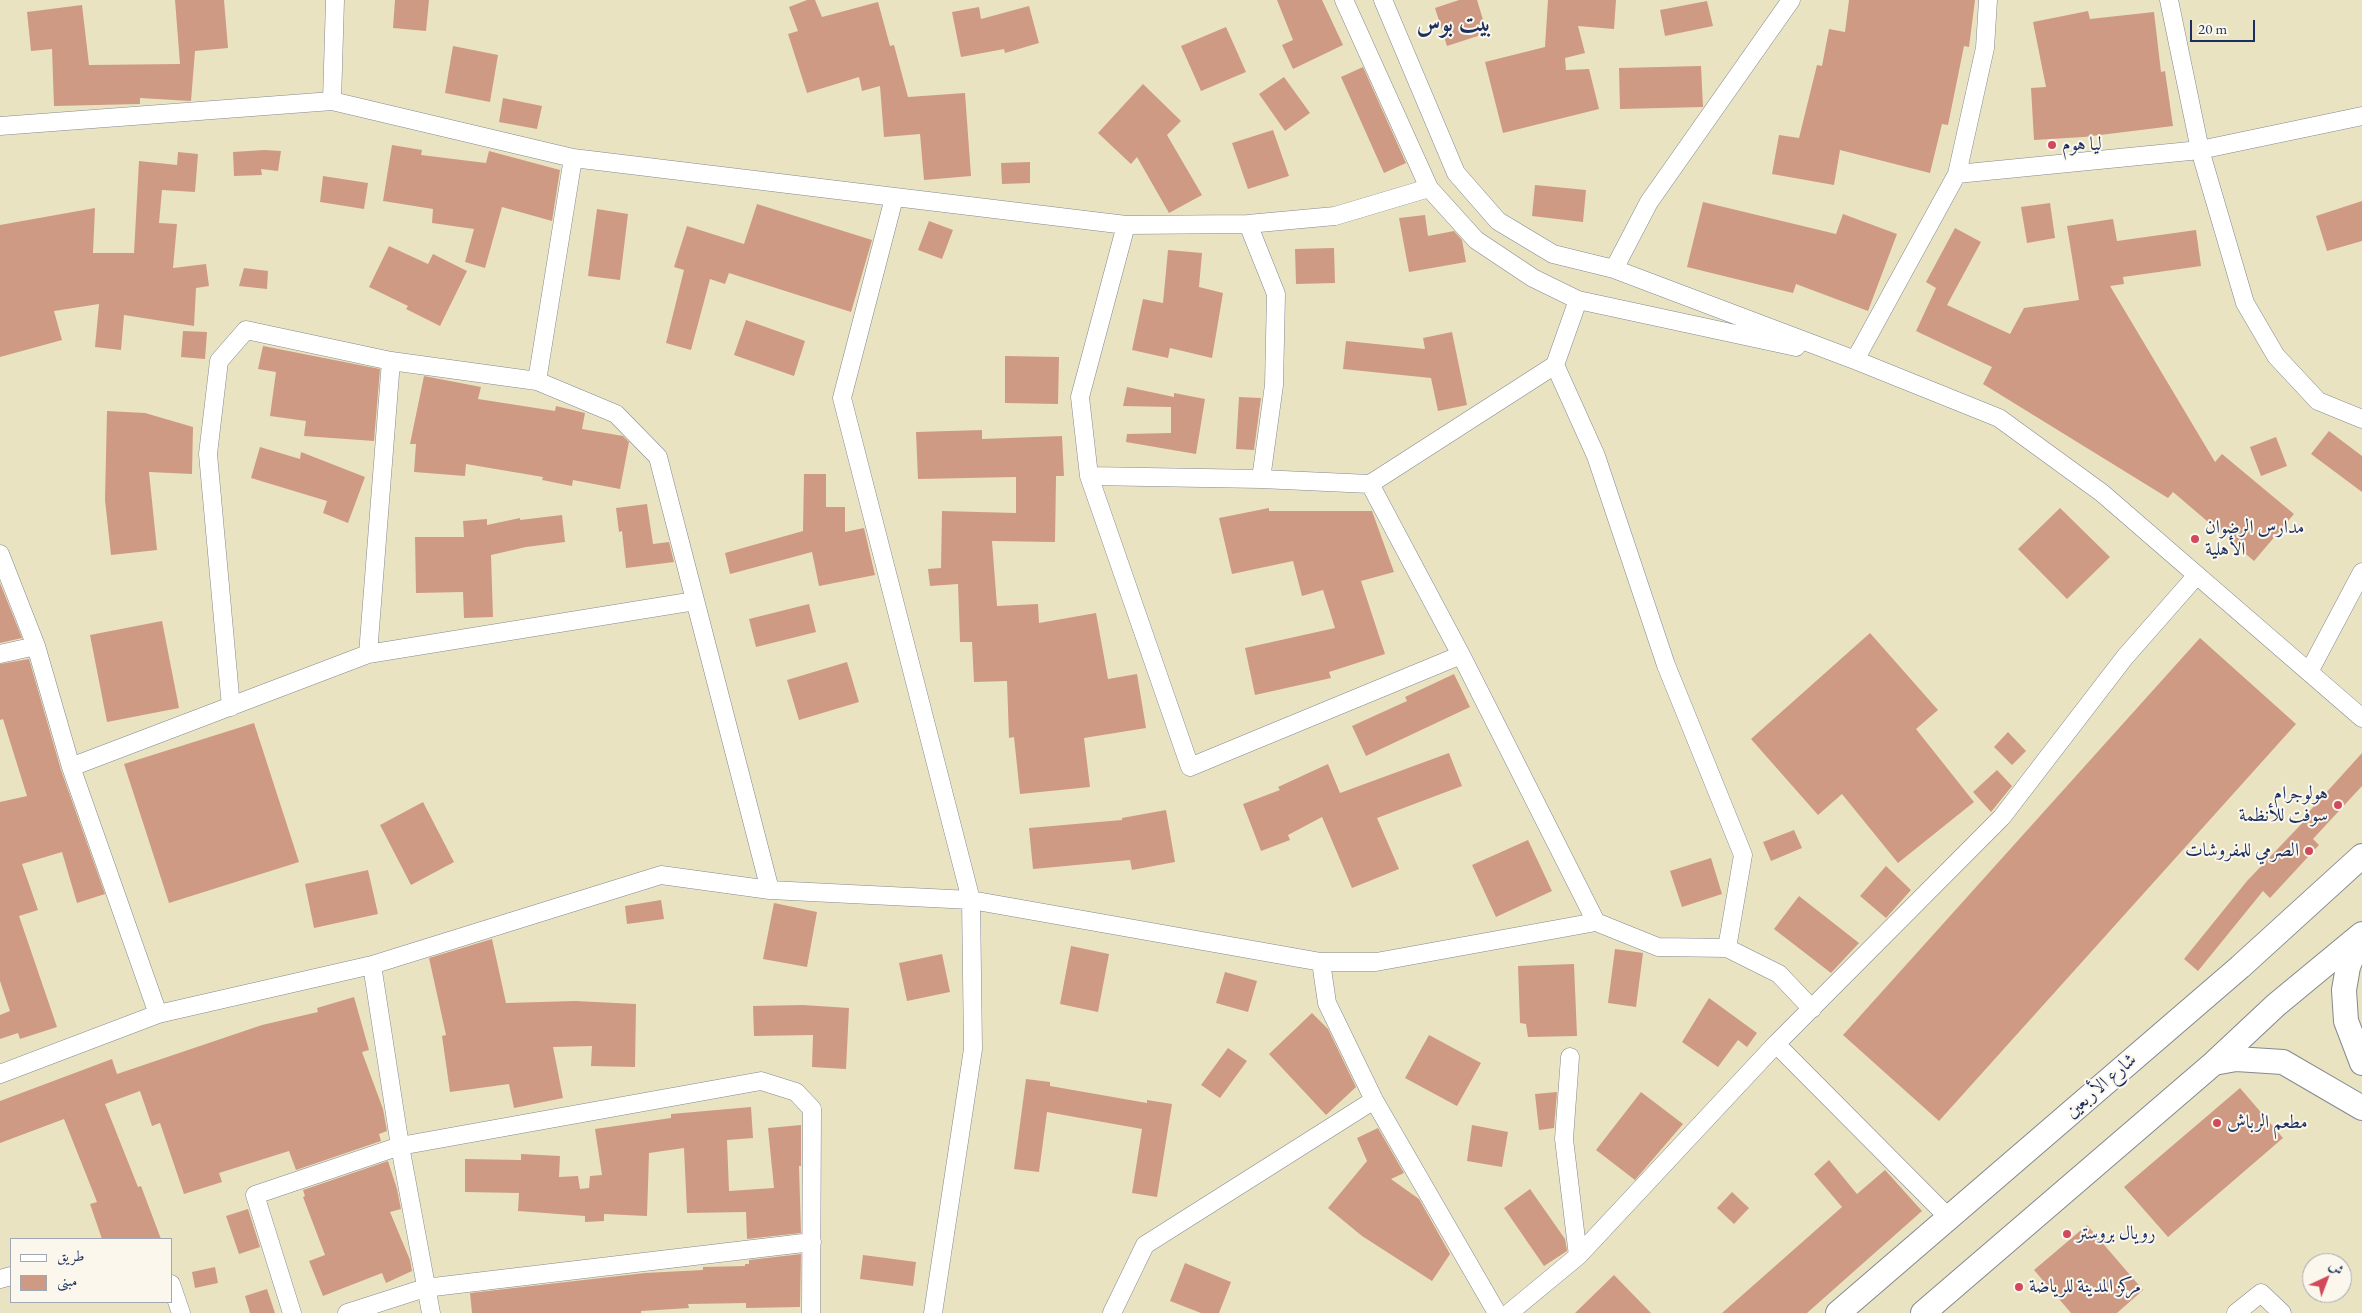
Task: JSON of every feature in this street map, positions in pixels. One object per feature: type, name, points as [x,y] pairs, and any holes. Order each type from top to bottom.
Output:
[{"type":"main road","name":"شارع الأربعين","points":[[1838,1313],[2240,967],[2362,856]]},
{"type":"main road","points":[[1923,1313],[2214,1063],[2276,1005],[2360,935]]},
{"type":"main road","points":[[2360,935],[2348,967],[2344,990],[2346,1021],[2362,1063]]},
{"type":"main road","points":[[2214,1063],[2236,1059],[2282,1062],[2362,1108]]},
{"type":"street","points":[[332,101],[335,0]]},
{"type":"street","points":[[1344,0],[1429,188],[1476,240],[1533,278],[1578,300],[1855,360]]},
{"type":"street","points":[[1383,0],[1456,173],[1498,221],[1553,254],[1614,270],[1855,360],[1999,418],[2102,493],[2362,718]]},
{"type":"street","points":[[1614,270],[1649,202],[1791,0]]},
{"type":"street","points":[[1855,360],[1957,174],[1985,48],[1988,0]]},
{"type":"street","points":[[2169,0],[2200,150],[2245,303],[2276,356],[2318,401],[2362,419]]},
{"type":"street","points":[[0,126],[332,101],[573,158],[1126,225],[1248,224],[1335,216],[1429,188]]},
{"type":"street","points":[[1957,174],[2200,150],[2362,116]]},
{"type":"street","points":[[537,381],[573,158]]},
{"type":"street","points":[[894,198],[842,398],[971,900],[973,1049],[933,1313]]},
{"type":"street","points":[[1248,224],[1276,294],[1274,385],[1261,479]]},
{"type":"street","points":[[1126,225],[1080,397],[1089,476],[1190,767],[1461,655]]},
{"type":"street","points":[[1089,476],[1261,479],[1370,484],[1555,365],[1578,300]]},
{"type":"street","points":[[231,707],[208,454],[219,361],[246,330],[391,361],[537,381],[616,414],[658,457],[770,890]]},
{"type":"street","points":[[368,654],[391,361]]},
{"type":"street","points":[[1555,365],[1596,456],[1666,665],[1743,855],[1727,948]]},
{"type":"street","points":[[1370,484],[1461,655],[1596,922]]},
{"type":"street","points":[[0,554],[36,646],[71,767],[158,1014]]},
{"type":"street","points":[[2310,672],[2362,572]]},
{"type":"street","points":[[1509,1313],[1578,1256],[1776,1044],[2002,817],[2125,657],[2197,575]]},
{"type":"street","points":[[71,767],[368,654],[695,601]]},
{"type":"street","points":[[0,654],[36,646]]},
{"type":"street","points":[[0,1074],[158,1014],[372,965],[661,876],[770,890],[971,900],[1321,962],[1376,962],[1596,922],[1658,947],[1727,948],[1780,974],[1812,1009]]},
{"type":"street","points":[[1321,962],[1328,1003],[1374,1100],[1497,1313]]},
{"type":"street","points":[[372,965],[400,1146],[431,1313]]},
{"type":"street","points":[[1776,1044],[1948,1217]]},
{"type":"street","points":[[1570,1057],[1564,1139],[1578,1256]]},
{"type":"street","points":[[292,1313],[255,1195],[400,1146],[761,1081],[796,1092],[812,1108],[811,1313]]},
{"type":"street","points":[[1112,1313],[1145,1245],[1374,1100]]},
{"type":"street","points":[[347,1313],[425,1288],[812,1242]]},
{"type":"street","points":[[172,1287],[182,1313]]},
{"type":"street","points":[[2236,1313],[2260,1293],[2282,1313]]},
{"type":"building","points":[[175,0],[224,0],[228,48],[195,51],[191,101],[140,98],[140,104],[54,106],[52,49],[31,51],[27,12],[82,5],[89,65],[180,64]]},
{"type":"building","points":[[395,0],[429,0],[426,31],[393,28]]},
{"type":"building","points":[[807,0],[815,0],[822,17],[878,2],[890,46],[894,45],[908,97],[965,93],[971,176],[924,180],[920,134],[884,137],[880,86],[862,91],[859,77],[807,93],[788,34],[798,31],[789,7]]},
{"type":"building","points":[[1277,0],[1322,0],[1343,45],[1293,69],[1282,45],[1293,40]]},
{"type":"building","points":[[1459,0],[1477,0],[1487,33],[1447,46],[1435,8]]},
{"type":"building","points":[[1548,0],[1616,0],[1614,29],[1578,26],[1585,53],[1565,58],[1566,70],[1589,69],[1599,109],[1503,133],[1485,62],[1545,47]]},
{"type":"building","points":[[1849,0],[1975,0],[1969,47],[1964,46],[1948,125],[1942,124],[1930,173],[1840,150],[1834,185],[1772,174],[1779,135],[1799,138],[1817,65],[1822,66],[1829,29],[1845,32]]},
{"type":"building","points":[[1707,1],[1713,26],[1665,36],[1660,10]]},
{"type":"building","points":[[1029,6],[1039,43],[1005,53],[1004,49],[961,57],[952,12],[979,7],[981,19]]},
{"type":"building","points":[[2088,11],[2090,19],[2154,12],[2161,72],[2165,71],[2173,126],[2084,137],[2034,140],[2031,88],[2046,87],[2033,22]]},
{"type":"building","points":[[1226,27],[1246,72],[1201,91],[1181,46]]},
{"type":"building","points":[[453,46],[498,55],[490,102],[445,93]]},
{"type":"building","points":[[1701,66],[1703,107],[1620,109],[1619,68]]},
{"type":"building","points":[[1363,67],[1406,163],[1384,173],[1341,77]]},
{"type":"building","points":[[1284,77],[1310,113],[1285,131],[1259,94]]},
{"type":"building","points":[[1143,84],[1181,121],[1167,135],[1202,195],[1169,213],[1137,157],[1131,164],[1098,133]]},
{"type":"building","points":[[503,98],[542,106],[537,129],[499,122]]},
{"type":"building","points":[[1273,130],[1289,176],[1248,189],[1232,143]]},
{"type":"building","points":[[392,145],[422,150],[421,155],[486,163],[489,151],[560,170],[552,221],[502,207],[485,268],[465,262],[474,229],[432,223],[433,209],[383,201]]},
{"type":"building","points":[[281,151],[278,171],[261,169],[262,175],[234,176],[233,152]]},
{"type":"building","points":[[178,152],[198,154],[195,192],[162,190],[159,223],[177,224],[173,268],[206,264],[209,286],[196,288],[194,326],[124,315],[121,350],[95,347],[99,304],[54,311],[62,340],[0,357],[0,225],[95,208],[93,253],[134,253],[139,161],[177,165]]},
{"type":"building","points":[[1030,162],[1030,183],[1002,184],[1001,163]]},
{"type":"building","points":[[323,176],[368,183],[364,209],[320,202]]},
{"type":"building","points":[[1535,185],[1586,190],[1583,222],[1532,216]]},
{"type":"building","points":[[2362,201],[2362,241],[2327,251],[2316,216]]},
{"type":"building","points":[[1703,202],[1836,234],[1843,214],[1897,234],[1868,311],[1796,284],[1793,293],[1687,267]]},
{"type":"building","points":[[2050,203],[2055,238],[2027,243],[2021,207]]},
{"type":"building","points":[[757,204],[872,240],[851,312],[729,273],[725,284],[710,279],[691,350],[666,343],[684,270],[674,267],[687,226],[744,244]]},
{"type":"building","points":[[597,209],[628,214],[620,280],[588,276]]},
{"type":"building","points":[[1425,215],[1428,236],[1454,231],[1462,240],[1466,262],[1409,272],[1399,218]]},
{"type":"building","points":[[2113,219],[2117,241],[2196,230],[2201,266],[2123,277],[2124,284],[2110,286],[2215,462],[2222,454],[2294,514],[2254,561],[2173,492],[2168,498],[1983,384],[1992,367],[1916,331],[1936,288],[1926,282],[1955,228],[1981,242],[1947,305],[2010,334],[2024,308],[2079,300],[2067,226]]},
{"type":"building","points":[[929,221],[953,230],[942,259],[918,250]]},
{"type":"building","points":[[389,246],[428,264],[433,254],[467,271],[440,326],[406,309],[408,306],[369,287]]},
{"type":"building","points":[[1334,248],[1335,283],[1296,284],[1295,249]]},
{"type":"building","points":[[1168,250],[1202,253],[1199,287],[1223,293],[1212,358],[1170,348],[1168,358],[1132,350],[1143,299],[1163,303]]},
{"type":"building","points":[[244,268],[268,271],[267,289],[239,286]]},
{"type":"building","points":[[746,320],[805,341],[794,376],[734,355]]},
{"type":"building","points":[[183,331],[207,332],[205,359],[181,357]]},
{"type":"building","points":[[1452,332],[1467,405],[1438,411],[1431,378],[1343,369],[1346,341],[1425,349],[1423,338]]},
{"type":"building","points":[[263,346],[380,369],[374,441],[304,436],[306,421],[270,416],[276,372],[258,369]]},
{"type":"building","points":[[1005,356],[1059,357],[1058,404],[1005,403]]},
{"type":"building","points":[[424,376],[481,387],[478,399],[555,411],[556,406],[585,413],[582,429],[623,436],[629,442],[620,489],[573,480],[572,486],[542,480],[543,477],[466,464],[465,476],[414,472],[416,444],[410,444]]},
{"type":"building","points":[[1127,387],[1174,397],[1174,393],[1205,399],[1196,454],[1126,442],[1127,434],[1171,433],[1171,407],[1123,406]]},
{"type":"building","points":[[1239,397],[1261,398],[1254,450],[1236,449]]},
{"type":"building","points":[[107,411],[145,413],[193,427],[192,474],[149,472],[157,550],[111,555],[105,500]]},
{"type":"building","points":[[982,430],[982,439],[1062,436],[1064,476],[1056,476],[1055,542],[992,541],[997,606],[1038,604],[1039,623],[1096,613],[1108,679],[1137,674],[1146,728],[1084,738],[1090,787],[1020,794],[1014,737],[1009,738],[1007,681],[974,682],[972,642],[960,642],[958,584],[930,586],[928,569],[941,568],[942,511],[1016,513],[1016,477],[918,479],[916,432]]},
{"type":"building","points":[[2329,431],[2362,456],[2362,492],[2311,454]]},
{"type":"building","points":[[2276,437],[2287,466],[2261,476],[2250,447]]},
{"type":"building","points":[[260,447],[300,459],[301,452],[365,477],[348,523],[323,513],[327,501],[251,478]]},
{"type":"building","points":[[804,474],[826,474],[826,507],[845,507],[845,532],[864,528],[875,575],[819,586],[812,552],[730,574],[725,553],[803,531]]},
{"type":"building","points":[[647,504],[653,544],[669,542],[674,562],[626,568],[622,531],[619,532],[616,508]]},
{"type":"building","points":[[1269,508],[1269,511],[1372,511],[1394,572],[1361,581],[1385,654],[1329,672],[1331,678],[1255,695],[1245,648],[1335,628],[1323,590],[1302,596],[1293,561],[1232,574],[1219,518]]},
{"type":"building","points":[[2060,508],[2110,557],[2067,599],[2018,549]]},
{"type":"building","points":[[562,515],[565,542],[526,547],[491,555],[493,617],[464,618],[463,592],[416,593],[415,537],[464,537],[463,521],[487,519],[487,525],[520,518],[520,520]]},
{"type":"building","points":[[0,583],[22,638],[0,643]]},
{"type":"building","points":[[809,604],[816,632],[756,647],[749,619]]},
{"type":"building","points":[[162,621],[179,708],[107,722],[90,635]]},
{"type":"building","points":[[1870,633],[1938,710],[1916,729],[1974,802],[1898,863],[1842,794],[1818,815],[1751,739]]},
{"type":"building","points":[[2200,638],[2296,724],[1939,1121],[1843,1035]]},
{"type":"building","points":[[29,659],[61,770],[105,894],[77,903],[62,852],[22,864],[38,910],[19,916],[57,1027],[20,1039],[18,1033],[0,1039],[0,1015],[10,1011],[0,981],[0,802],[27,796],[3,719],[0,720],[0,664]]},
{"type":"building","points":[[847,662],[859,702],[799,720],[787,680]]},
{"type":"building","points":[[1454,674],[1470,707],[1366,756],[1352,726],[1407,701],[1405,697]]},
{"type":"building","points":[[254,723],[299,862],[169,903],[124,764]]},
{"type":"building","points":[[2008,732],[2026,751],[2012,765],[1994,747]]},
{"type":"building","points":[[1449,753],[1462,786],[1377,818],[1399,869],[1352,888],[1322,817],[1288,835],[1290,840],[1261,851],[1243,804],[1280,790],[1278,787],[1328,764],[1340,793]]},
{"type":"building","points":[[2362,753],[2362,786],[2313,839],[2319,845],[2270,898],[2263,891],[2198,971],[2184,959],[2247,881],[2308,817],[2306,815]]},
{"type":"building","points":[[1997,770],[2012,786],[1991,812],[1973,792]]},
{"type":"building","points":[[423,802],[454,862],[411,885],[380,825]]},
{"type":"building","points":[[1166,810],[1175,862],[1132,870],[1130,860],[1033,869],[1029,828],[1122,820],[1122,818]]},
{"type":"building","points":[[1794,830],[1802,848],[1771,861],[1763,842]]},
{"type":"building","points":[[1528,840],[1552,891],[1496,917],[1472,865]]},
{"type":"building","points":[[1711,858],[1722,894],[1682,907],[1670,871]]},
{"type":"building","points":[[1886,866],[1911,890],[1886,918],[1860,896]]},
{"type":"building","points":[[368,870],[378,914],[314,928],[305,884]]},
{"type":"building","points":[[1799,896],[1859,943],[1831,973],[1774,929]]},
{"type":"building","points":[[661,900],[664,919],[627,924],[625,906]]},
{"type":"building","points":[[774,903],[817,912],[807,967],[763,959]]},
{"type":"building","points":[[492,939],[506,1003],[575,1001],[636,1004],[635,1067],[591,1066],[592,1046],[553,1047],[563,1098],[514,1108],[509,1084],[450,1092],[442,1036],[446,1035],[429,958]]},
{"type":"building","points":[[1071,946],[1109,954],[1098,1012],[1060,1004]]},
{"type":"building","points":[[1615,949],[1643,953],[1636,1007],[1608,1003]]},
{"type":"building","points":[[942,954],[950,992],[907,1001],[899,963]]},
{"type":"building","points":[[1574,964],[1577,1036],[1528,1037],[1526,1024],[1520,1023],[1518,966]]},
{"type":"building","points":[[1225,972],[1257,981],[1248,1012],[1216,1003]]},
{"type":"building","points":[[354,997],[369,1050],[362,1052],[383,1109],[387,1131],[379,1134],[381,1141],[296,1170],[289,1151],[219,1173],[222,1182],[184,1194],[160,1123],[152,1126],[140,1091],[105,1104],[138,1187],[141,1186],[161,1238],[102,1238],[90,1204],[97,1202],[64,1119],[0,1143],[0,1101],[112,1059],[117,1074],[262,1025],[318,1012],[317,1008]]},
{"type":"building","points":[[1709,998],[1757,1033],[1747,1047],[1738,1040],[1718,1067],[1682,1042]]},
{"type":"building","points":[[803,1005],[849,1008],[846,1069],[812,1067],[813,1035],[754,1036],[753,1006]]},
{"type":"building","points":[[1312,1013],[1328,1029],[1356,1087],[1326,1115],[1269,1054]]},
{"type":"building","points":[[1429,1035],[1481,1063],[1457,1106],[1405,1078]]},
{"type":"building","points":[[1228,1048],[1247,1061],[1220,1098],[1201,1085]]},
{"type":"building","points":[[1026,1079],[1050,1082],[1050,1086],[1147,1103],[1147,1100],[1172,1104],[1157,1197],[1132,1193],[1142,1129],[1047,1112],[1039,1172],[1014,1169]]},
{"type":"building","points":[[2240,1088],[2283,1138],[2168,1237],[2124,1187]]},
{"type":"building","points":[[1557,1092],[1554,1128],[1539,1130],[1535,1094]]},
{"type":"building","points":[[1641,1092],[1683,1124],[1635,1180],[1596,1150]]},
{"type":"building","points":[[751,1107],[753,1138],[727,1140],[729,1191],[774,1188],[768,1128],[801,1125],[801,1166],[799,1166],[801,1233],[747,1239],[746,1212],[687,1213],[684,1148],[649,1153],[647,1216],[604,1214],[604,1221],[585,1222],[585,1216],[518,1211],[519,1193],[465,1192],[465,1159],[521,1160],[521,1154],[560,1156],[559,1177],[578,1176],[580,1189],[589,1188],[590,1176],[602,1175],[595,1129],[671,1118],[671,1114]]},
{"type":"building","points":[[1472,1125],[1508,1132],[1502,1167],[1467,1161]]},
{"type":"building","points":[[1378,1128],[1404,1173],[1391,1179],[1419,1199],[1450,1254],[1432,1281],[1362,1236],[1328,1208],[1367,1161],[1357,1138]]},
{"type":"building","points":[[1829,1160],[1857,1194],[1885,1170],[1922,1211],[1807,1313],[1722,1313],[1842,1207],[1814,1174]]},
{"type":"building","points":[[388,1161],[401,1209],[390,1212],[410,1260],[412,1271],[386,1283],[382,1273],[323,1296],[309,1261],[325,1255],[303,1197],[305,1196],[303,1190]]},
{"type":"building","points":[[1530,1189],[1565,1239],[1567,1251],[1544,1266],[1504,1208]]},
{"type":"building","points":[[1732,1192],[1749,1208],[1734,1224],[1717,1208]]},
{"type":"building","points":[[248,1209],[260,1247],[239,1254],[226,1216]]},
{"type":"building","points":[[2087,1225],[2143,1290],[2117,1313],[2071,1313],[2034,1270]]},
{"type":"building","points":[[801,1254],[800,1307],[746,1308],[746,1303],[688,1304],[689,1308],[641,1311],[641,1313],[472,1313],[470,1293],[645,1273],[703,1270],[703,1267],[745,1266],[745,1264],[749,1264],[749,1260]]},
{"type":"building","points":[[863,1255],[916,1262],[913,1286],[860,1279]]},
{"type":"building","points":[[1185,1263],[1231,1282],[1219,1313],[1201,1313],[1170,1301]]},
{"type":"building","points":[[215,1267],[218,1283],[195,1288],[192,1272]]},
{"type":"building","points":[[1614,1275],[1651,1313],[1575,1313]]},
{"type":"building","points":[[267,1289],[275,1313],[250,1313],[245,1296]]},
{"type":"place","name":"ليا هوم","points":[[2052,145]]},
{"type":"place","name":"مدارس الرضوان الأهلية","points":[[2195,539]]},
{"type":"place","name":"هولوجرام سوفت للأنظمة","points":[[2338,805]]},
{"type":"place","name":"الصرمي للمفروشات","points":[[2309,851]]},
{"type":"place","name":"مطعم الرباش","points":[[2217,1123]]},
{"type":"place","name":"رويال بروستر","points":[[2067,1234]]},
{"type":"place","name":"مركز المدينة للرياضة","points":[[2019,1287]]},
{"type":"district","name":"بيت بوس","points":[[1454,24]]}]
